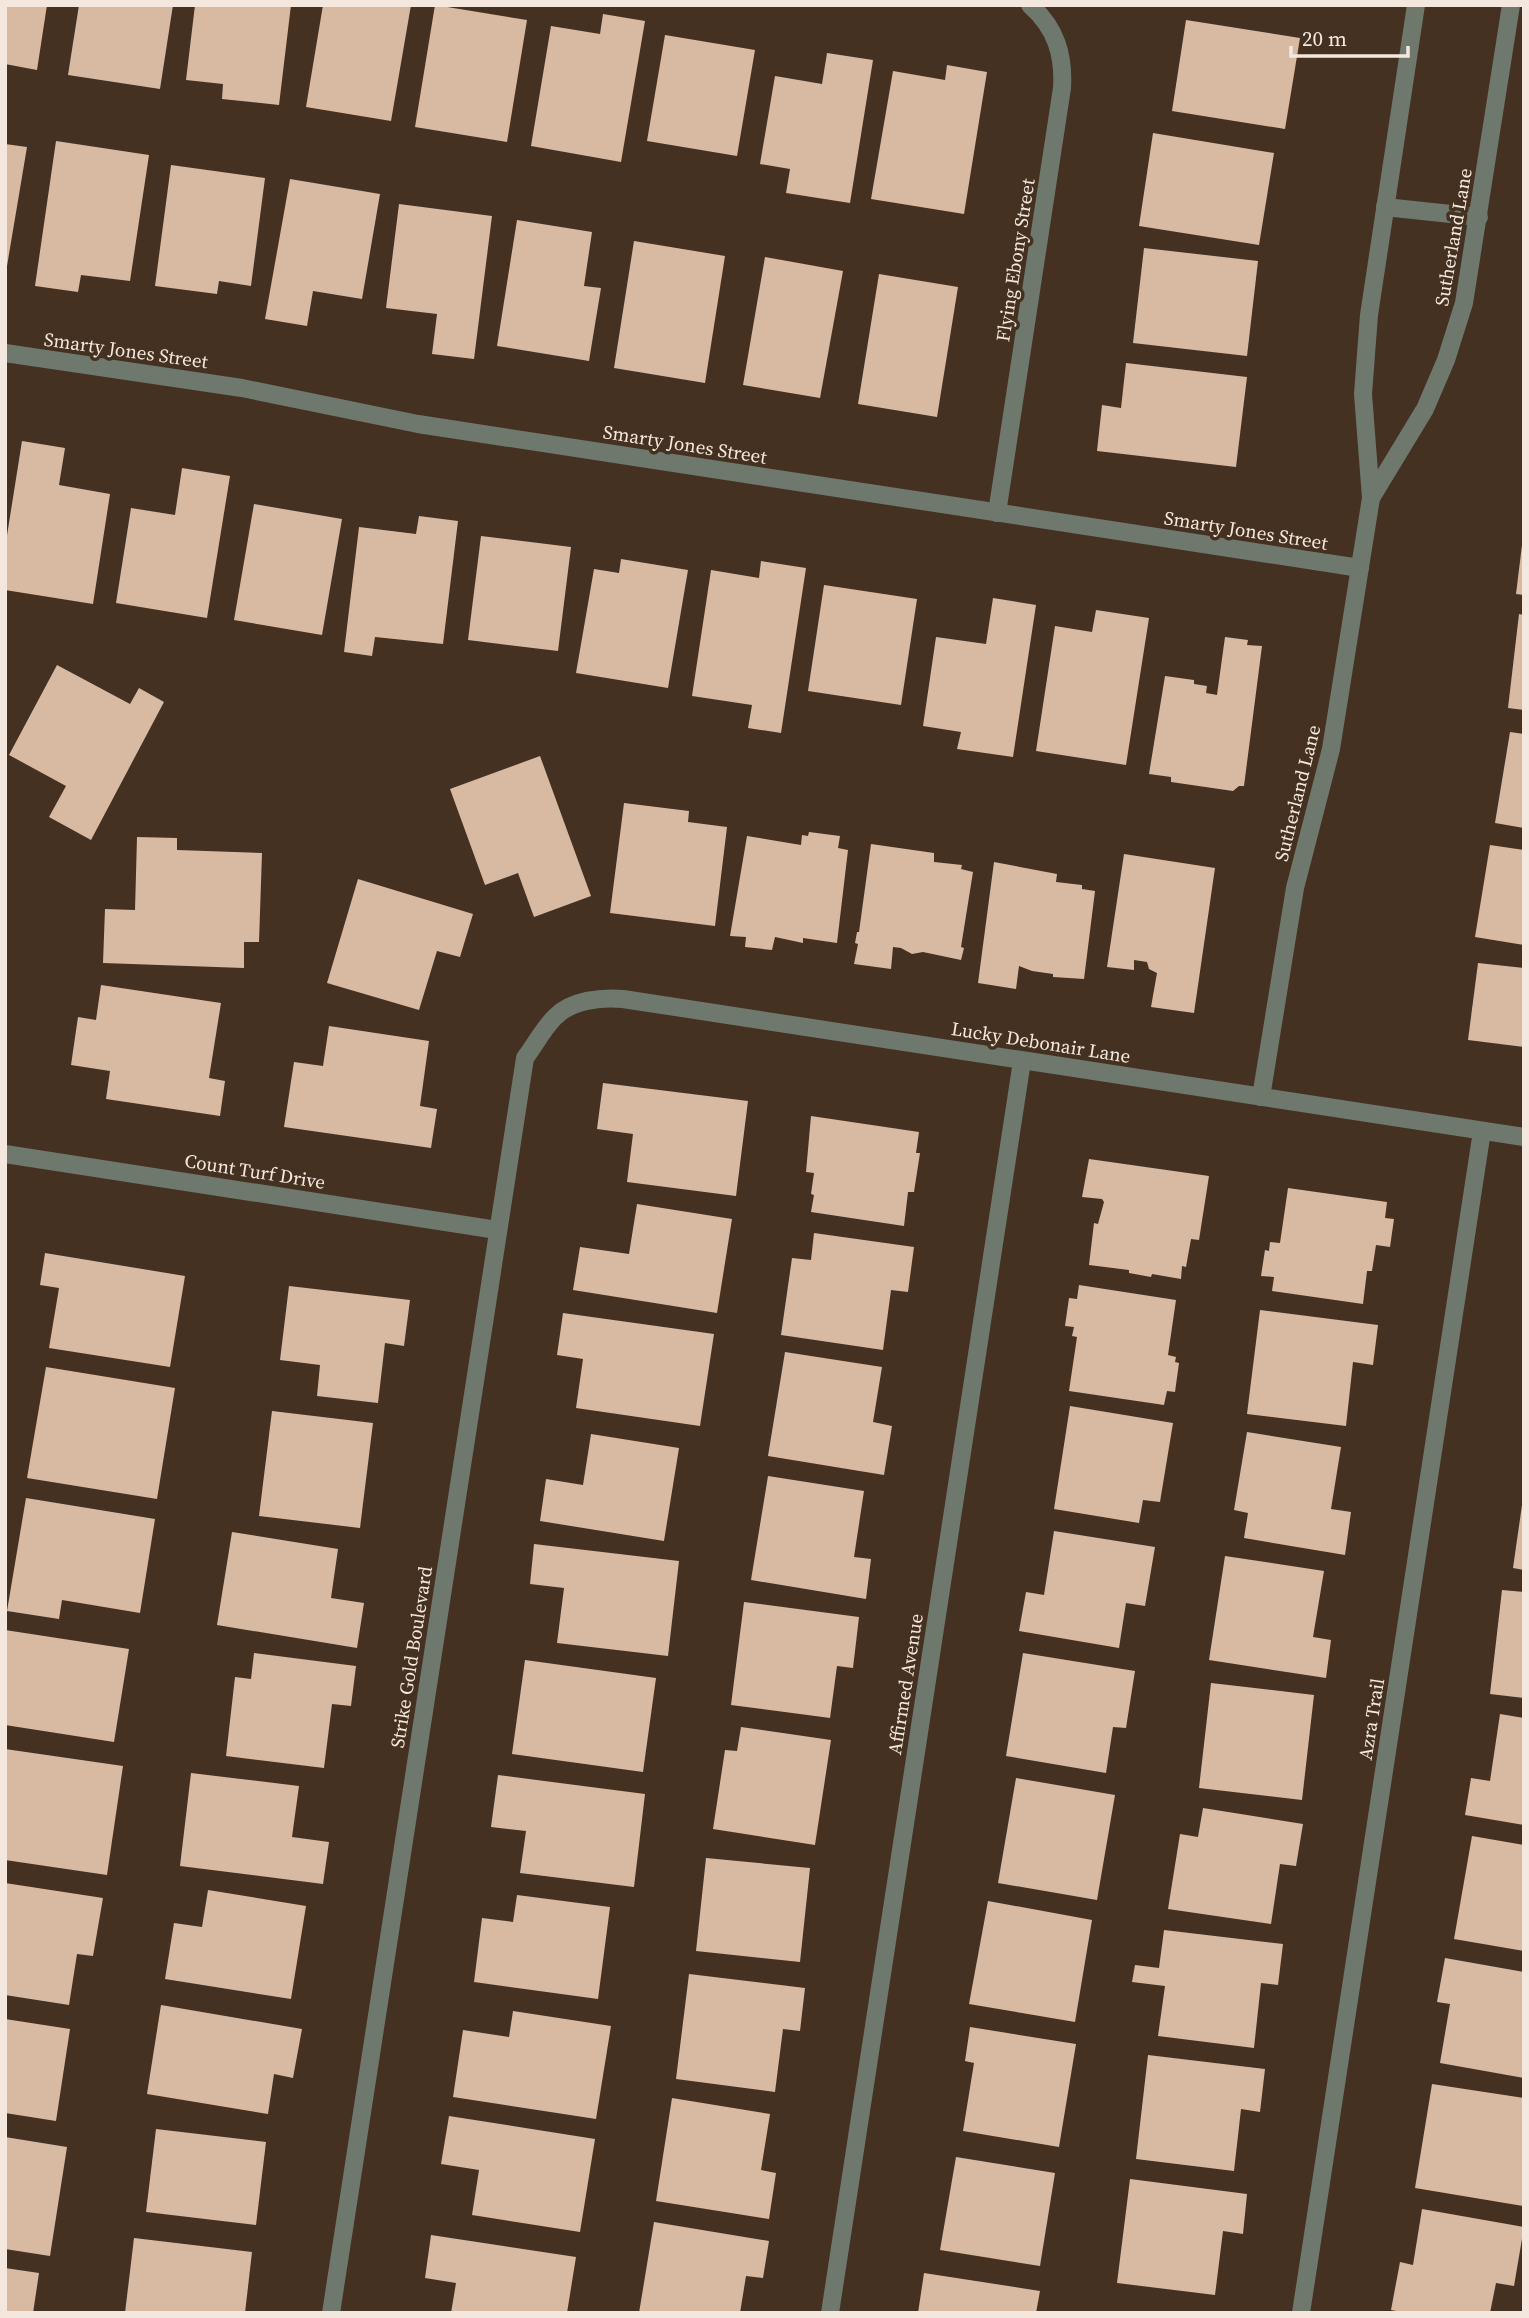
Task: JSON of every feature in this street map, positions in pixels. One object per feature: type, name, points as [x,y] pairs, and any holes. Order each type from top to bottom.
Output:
[{"type":"street","name":"Sutherland Lane","points":[[1261,1097],[1285,936],[1331,749],[1371,498],[1363,394],[1369,315],[1416,5]]},
{"type":"street","name":"Sutherland Lane","points":[[1371,498],[1425,409],[1446,360],[1464,303],[1511,5]]},
{"type":"street","name":"Flying Ebony Street","points":[[997,513],[1062,88],[1063,66],[1059,46],[1037,12]]},
{"type":"street","points":[[1385,206],[1479,218]]},
{"type":"street","name":"Smarty Jones Street","points":[[5,353],[242,388],[418,424],[1360,568]]},
{"type":"street","name":"Lucky Debonair Lane","points":[[555,1017],[574,1006],[612,998],[1524,1137]]},
{"type":"street","name":"Strike Gold Boulevard","points":[[331,2313],[525,1058],[555,1017]]},
{"type":"street","name":"Affirmed Avenue","points":[[830,2313],[1022,1061]]},
{"type":"street","name":"Azra Trail","points":[[1301,2313],[1482,1131]]},
{"type":"street","name":"Count Turf Drive","points":[[5,1154],[498,1230]]},
{"type":"building","points":[[5,5],[47,5],[37,70],[5,64]]},
{"type":"building","points":[[79,5],[173,5],[160,89],[68,75]]},
{"type":"building","points":[[195,5],[291,5],[279,105],[222,99],[223,84],[186,80]]},
{"type":"building","points":[[323,5],[411,5],[391,121],[306,107]]},
{"type":"building","points":[[435,5],[527,20],[507,142],[415,127]]},
{"type":"building","points":[[603,14],[645,21],[621,162],[531,146],[551,26],[600,34]]},
{"type":"building","points":[[1186,20],[1300,38],[1285,129],[1172,111]]},
{"type":"building","points":[[665,35],[755,50],[737,156],[647,141]]},
{"type":"building","points":[[827,53],[873,60],[850,203],[786,193],[790,169],[760,164],[775,76],[822,84]]},
{"type":"building","points":[[947,65],[987,72],[964,214],[871,199],[893,71],[945,80]]},
{"type":"building","points":[[1153,133],[1274,153],[1259,245],[1139,226]]},
{"type":"building","points":[[56,141],[149,155],[130,281],[81,275],[78,292],[35,286]]},
{"type":"building","points":[[5,144],[27,147],[7,266],[5,266]]},
{"type":"building","points":[[171,165],[265,178],[251,286],[219,281],[217,294],[155,286]]},
{"type":"building","points":[[290,179],[380,194],[362,299],[313,291],[307,326],[265,319]]},
{"type":"building","points":[[399,204],[492,216],[474,359],[432,354],[437,314],[386,308]]},
{"type":"building","points":[[517,220],[592,232],[584,286],[601,288],[589,361],[497,346]]},
{"type":"building","points":[[634,241],[725,256],[705,383],[614,368]]},
{"type":"building","points":[[1144,248],[1258,261],[1247,356],[1133,343]]},
{"type":"building","points":[[765,257],[843,271],[820,398],[743,385]]},
{"type":"building","points":[[879,274],[958,287],[937,417],[858,404]]},
{"type":"building","points":[[1126,363],[1247,377],[1236,467],[1097,451],[1102,405],[1121,408]]},
{"type":"building","points":[[22,441],[65,448],[59,485],[110,494],[93,604],[5,590],[5,548]]},
{"type":"building","points":[[182,468],[230,476],[207,618],[116,603],[131,508],[175,515]]},
{"type":"building","points":[[254,504],[342,519],[322,635],[234,620]]},
{"type":"building","points":[[419,516],[458,521],[443,644],[375,637],[372,656],[344,652],[359,527],[416,534]]},
{"type":"building","points":[[481,536],[571,547],[558,651],[468,640]]},
{"type":"building","points":[[1524,545],[1524,595],[1516,594]]},
{"type":"building","points":[[621,559],[688,570],[668,688],[576,673],[594,569],[619,573]]},
{"type":"building","points":[[761,561],[806,568],[781,733],[748,728],[752,705],[692,696],[711,570],[759,578]]},
{"type":"building","points":[[824,585],[917,599],[901,705],[808,691]]},
{"type":"building","points":[[993,598],[1036,605],[1013,757],[957,749],[961,732],[923,726],[936,637],[986,644]]},
{"type":"building","points":[[1096,610],[1149,618],[1126,765],[1036,751],[1055,626],[1092,632]]},
{"type":"building","points":[[1519,614],[1524,615],[1524,710],[1508,708]]},
{"type":"building","points":[[1225,637],[1248,640],[1247,645],[1262,646],[1244,786],[1233,791],[1171,782],[1171,777],[1149,774],[1165,676],[1194,680],[1194,684],[1207,686],[1206,693],[1217,695]]},
{"type":"building","points":[[57,665],[130,704],[139,688],[164,702],[91,840],[49,817],[66,786],[9,755]]},
{"type":"building","points":[[1510,732],[1524,734],[1524,828],[1495,823]]},
{"type":"building","points":[[540,756],[591,896],[534,917],[518,873],[485,885],[450,789]]},
{"type":"building","points":[[624,803],[689,811],[688,822],[727,827],[715,926],[610,913]]},
{"type":"building","points":[[809,832],[840,836],[838,848],[848,850],[837,943],[803,938],[803,943],[775,937],[772,950],[745,947],[746,937],[730,936],[747,836],[801,845],[802,835],[808,836]]},
{"type":"building","points":[[137,837],[177,838],[177,850],[262,853],[259,942],[244,942],[244,968],[103,963],[105,909],[135,910]]},
{"type":"building","points":[[871,844],[934,853],[934,862],[962,865],[961,869],[973,872],[961,960],[923,952],[912,954],[893,947],[891,969],[854,964]]},
{"type":"building","points":[[1490,845],[1524,850],[1524,945],[1475,937]]},
{"type":"building","points":[[1124,854],[1215,868],[1194,1013],[1151,1007],[1157,973],[1149,969],[1147,962],[1134,960],[1134,970],[1107,967]]},
{"type":"building","points":[[994,862],[1057,874],[1056,882],[1082,885],[1082,889],[1095,891],[1084,979],[1053,977],[1053,974],[1019,966],[1016,989],[978,983]]},
{"type":"building","points":[[358,879],[473,914],[460,957],[437,951],[419,1010],[327,983]]},
{"type":"building","points":[[1478,963],[1524,968],[1524,1047],[1468,1040]]},
{"type":"building","points":[[101,985],[221,1003],[209,1078],[225,1081],[220,1116],[106,1099],[110,1071],[71,1065],[78,1017],[96,1020]]},
{"type":"building","points":[[329,1026],[429,1041],[420,1106],[437,1109],[431,1148],[284,1127],[294,1062],[323,1066]]},
{"type":"building","points":[[603,1083],[748,1101],[736,1196],[627,1182],[633,1134],[597,1129]]},
{"type":"building","points":[[811,1116],[919,1132],[916,1153],[920,1153],[914,1192],[908,1192],[904,1226],[811,1212],[814,1173],[806,1172]]},
{"type":"building","points":[[1089,1159],[1209,1176],[1199,1240],[1191,1239],[1186,1267],[1182,1266],[1181,1279],[1152,1274],[1151,1277],[1129,1273],[1129,1270],[1089,1265],[1094,1223],[1098,1224],[1104,1202],[1102,1199],[1082,1197]]},
{"type":"building","points":[[1288,1188],[1387,1202],[1385,1218],[1394,1219],[1390,1247],[1376,1245],[1372,1271],[1367,1271],[1363,1304],[1272,1291],[1274,1277],[1261,1276],[1265,1250],[1269,1251],[1270,1242],[1280,1243]]},
{"type":"building","points":[[637,1204],[732,1219],[717,1313],[573,1290],[580,1247],[629,1254]]},
{"type":"building","points":[[814,1233],[914,1247],[908,1292],[891,1290],[883,1350],[781,1335],[792,1258],[811,1260]]},
{"type":"building","points":[[45,1253],[185,1276],[170,1367],[49,1348],[59,1288],[40,1285]]},
{"type":"building","points":[[1079,1285],[1176,1300],[1168,1355],[1176,1357],[1175,1362],[1179,1363],[1175,1392],[1167,1391],[1164,1405],[1069,1391],[1077,1337],[1072,1336],[1074,1327],[1065,1326],[1069,1298],[1077,1299]]},
{"type":"building","points":[[289,1286],[410,1300],[404,1346],[385,1343],[378,1403],[317,1396],[320,1365],[280,1360]]},
{"type":"building","points":[[1260,1310],[1378,1325],[1373,1365],[1353,1362],[1346,1426],[1247,1414]]},
{"type":"building","points":[[563,1313],[714,1334],[700,1426],[576,1408],[583,1359],[557,1355]]},
{"type":"building","points":[[785,1352],[882,1367],[873,1422],[892,1426],[884,1475],[768,1456]]},
{"type":"building","points":[[46,1367],[175,1388],[157,1499],[27,1478]]},
{"type":"building","points":[[1070,1406],[1173,1423],[1160,1502],[1143,1500],[1139,1523],[1054,1509]]},
{"type":"building","points":[[272,1411],[373,1423],[360,1528],[259,1516]]},
{"type":"building","points":[[1247,1432],[1341,1447],[1331,1509],[1351,1512],[1345,1555],[1244,1538],[1248,1513],[1234,1510]]},
{"type":"building","points":[[591,1434],[679,1448],[664,1541],[540,1521],[546,1479],[583,1485]]},
{"type":"building","points":[[768,1476],[864,1491],[854,1557],[871,1559],[866,1599],[751,1580]]},
{"type":"building","points":[[26,1498],[155,1519],[140,1613],[62,1600],[59,1619],[7,1611]]},
{"type":"building","points":[[1524,1505],[1524,1570],[1513,1568]]},
{"type":"building","points":[[1054,1531],[1155,1547],[1145,1606],[1126,1603],[1119,1648],[1019,1631],[1026,1592],[1044,1595]]},
{"type":"building","points":[[232,1532],[338,1549],[331,1598],[364,1603],[357,1648],[217,1625]]},
{"type":"building","points":[[534,1544],[679,1561],[668,1656],[557,1643],[564,1588],[530,1584]]},
{"type":"building","points":[[1225,1556],[1324,1571],[1313,1637],[1331,1640],[1326,1678],[1209,1660]]},
{"type":"building","points":[[1502,1590],[1524,1592],[1524,1698],[1490,1694]]},
{"type":"building","points":[[744,1602],[859,1617],[853,1668],[837,1666],[830,1718],[731,1705]]},
{"type":"building","points":[[5,1630],[129,1649],[114,1742],[5,1725]]},
{"type":"building","points":[[254,1653],[356,1666],[351,1706],[332,1704],[324,1768],[226,1756],[235,1677],[251,1679]]},
{"type":"building","points":[[1023,1653],[1135,1671],[1126,1728],[1113,1727],[1106,1773],[1006,1756]]},
{"type":"building","points":[[525,1660],[656,1678],[643,1772],[512,1754]]},
{"type":"building","points":[[1211,1683],[1314,1695],[1302,1800],[1199,1788]]},
{"type":"building","points":[[1500,1714],[1524,1718],[1524,1825],[1465,1815],[1471,1778],[1490,1781]]},
{"type":"building","points":[[741,1727],[831,1740],[815,1845],[713,1829],[725,1750],[737,1751]]},
{"type":"building","points":[[5,1749],[123,1766],[107,1875],[5,1860]]},
{"type":"building","points":[[191,1773],[299,1786],[292,1837],[329,1842],[323,1884],[180,1866]]},
{"type":"building","points":[[498,1775],[645,1794],[634,1887],[520,1873],[526,1831],[491,1827]]},
{"type":"building","points":[[1016,1778],[1115,1795],[1097,1900],[998,1883]]},
{"type":"building","points":[[1203,1808],[1303,1824],[1296,1866],[1280,1864],[1271,1924],[1168,1909],[1180,1834],[1198,1837]]},
{"type":"building","points":[[1472,1836],[1524,1845],[1524,1951],[1454,1939]]},
{"type":"building","points":[[706,1858],[810,1868],[800,1962],[696,1951]]},
{"type":"building","points":[[5,1883],[103,1898],[93,1956],[77,1954],[69,2005],[5,1995]]},
{"type":"building","points":[[208,1890],[306,1906],[291,1999],[165,1979],[174,1923],[202,1927]]},
{"type":"building","points":[[517,1895],[610,1907],[598,1999],[474,1982],[482,1918],[513,1922]]},
{"type":"building","points":[[988,1901],[1092,1920],[1075,2022],[969,2004]]},
{"type":"building","points":[[1164,1930],[1283,1944],[1278,1985],[1261,1983],[1254,2048],[1158,2036],[1165,1986],[1132,1982],[1135,1965],[1159,1968]]},
{"type":"building","points":[[1445,1958],[1524,1972],[1524,2078],[1440,2063],[1450,2004],[1437,2002]]},
{"type":"building","points":[[689,1974],[805,1988],[800,2031],[783,2029],[775,2092],[676,2079]]},
{"type":"building","points":[[161,2005],[302,2029],[293,2078],[274,2074],[268,2114],[147,2094]]},
{"type":"building","points":[[513,2011],[611,2026],[596,2119],[453,2097],[463,2030],[509,2037]]},
{"type":"building","points":[[5,2019],[70,2029],[56,2121],[5,2113]]},
{"type":"building","points":[[970,2027],[1076,2044],[1059,2147],[963,2131],[974,2063],[965,2061]]},
{"type":"building","points":[[1148,2055],[1265,2069],[1260,2112],[1241,2109],[1234,2171],[1136,2159]]},
{"type":"building","points":[[1432,2084],[1524,2098],[1523,2206],[1415,2188]]},
{"type":"building","points":[[672,2098],[770,2114],[761,2170],[776,2173],[769,2219],[656,2201]]},
{"type":"building","points":[[449,2116],[595,2139],[580,2232],[472,2215],[479,2170],[441,2164]]},
{"type":"building","points":[[156,2129],[266,2142],[256,2225],[146,2212]]},
{"type":"building","points":[[5,2137],[67,2147],[50,2256],[5,2249]]},
{"type":"building","points":[[956,2157],[1055,2173],[1040,2266],[940,2250]]},
{"type":"building","points":[[1130,2179],[1247,2194],[1243,2234],[1223,2231],[1215,2295],[1117,2283]]},
{"type":"building","points":[[1422,2209],[1524,2227],[1514,2286],[1496,2283],[1490,2313],[1407,2313],[1391,2310],[1400,2262],[1413,2265]]},
{"type":"building","points":[[654,2222],[769,2241],[763,2278],[746,2276],[740,2313],[639,2313]]},
{"type":"building","points":[[431,2235],[576,2257],[567,2313],[451,2313],[456,2283],[425,2278]]},
{"type":"building","points":[[134,2238],[252,2252],[245,2313],[125,2313]]},
{"type":"building","points":[[5,2268],[39,2273],[33,2313],[5,2313]]},
{"type":"building","points":[[924,2273],[1040,2291],[1036,2313],[918,2313]]}]
